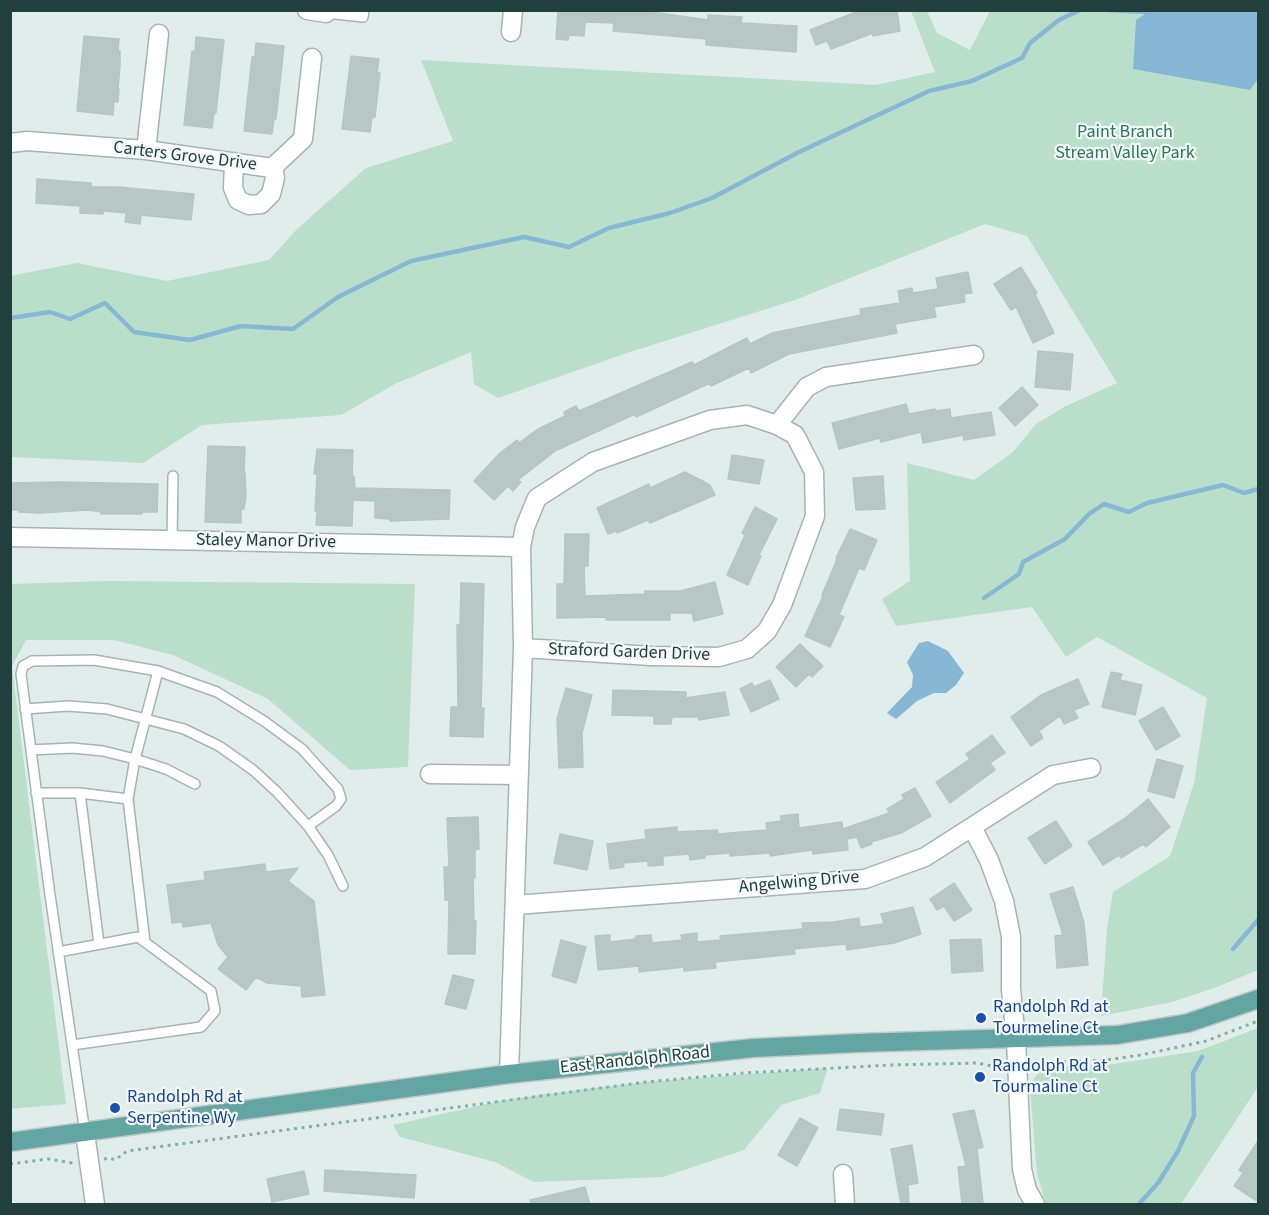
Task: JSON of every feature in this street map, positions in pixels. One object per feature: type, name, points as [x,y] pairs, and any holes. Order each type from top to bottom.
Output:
[{"type":"main road","name":"East Randolph Road","points":[[10,1142],[509,1074],[753,1048],[1117,1035],[1188,1023],[1258,999]]},
{"type":"street","points":[[307,10],[326,12]]},
{"type":"street","points":[[511,32],[513,10]]},
{"type":"street","points":[[146,150],[159,34]]},
{"type":"street","name":"Carters Grove Drive","points":[[10,142],[27,141],[146,150],[273,166],[303,139],[312,58]]},
{"type":"street","points":[[234,162],[232,188],[238,200],[249,206],[261,204],[271,194],[275,178],[273,166]]},
{"type":"street","points":[[777,425],[807,387],[826,377],[974,355]]},
{"type":"street","name":"Straford Garden Drive","points":[[509,1074],[523,648],[521,547],[525,527],[537,498],[593,462],[711,420],[747,414],[777,425],[795,435],[814,472],[815,516],[782,605],[767,631],[747,649],[718,657],[651,656],[523,648]]},
{"type":"street","name":"Staley Manor Drive","points":[[10,537],[521,547]]},
{"type":"street","name":"Angelwing Drive","points":[[515,905],[865,879],[925,857],[1053,775],[1091,768]]},
{"type":"street","points":[[430,774],[519,775]]},
{"type":"street","points":[[972,827],[989,860],[1004,901],[1011,937],[1011,988],[1016,1040],[1022,1169],[1027,1190],[1035,1204]]},
{"type":"street","points":[[85,1133],[95,1204]]},
{"type":"street","points":[[843,1174],[845,1204]]},
{"type":"lane","points":[[326,12],[363,18],[364,10]]},
{"type":"lane","points":[[172,540],[173,476]]},
{"type":"lane","points":[[85,1133],[36,793],[21,674],[23,666],[32,661],[94,660],[158,671],[218,693],[264,721],[302,749],[338,789],[341,799],[336,806],[308,826]]},
{"type":"lane","points":[[144,942],[128,799],[135,759],[158,671]]},
{"type":"lane","points":[[25,709],[68,706],[107,709],[184,729],[219,746],[253,770],[308,826],[328,855],[343,886]]},
{"type":"lane","points":[[31,750],[72,748],[103,751],[166,770],[195,784]]},
{"type":"lane","points":[[36,793],[80,793],[128,799]]},
{"type":"lane","points":[[80,793],[99,944]]},
{"type":"lane","points":[[58,952],[138,937],[211,991],[215,1011],[201,1027],[72,1045]]},
{"type":"path","points":[[10,1164],[48,1159],[69,1164],[110,1158],[115,1160],[128,1151],[139,1149],[646,1082],[828,1068],[949,1063],[985,1064],[996,1067],[1045,1061],[1047,1063],[1106,1060],[1206,1041],[1258,1021]]},
{"type":"green space","name":"Paint Branch Stream Valley Park","points":[[911,11],[927,11],[937,33],[970,50],[990,11],[1258,11],[1258,970],[1172,1002],[1101,1016],[1107,929],[1113,892],[1170,856],[1194,783],[1207,698],[1097,637],[1066,657],[1032,607],[896,626],[882,599],[910,581],[907,463],[974,480],[1013,452],[1036,424],[1064,407],[1117,383],[1027,236],[985,224],[795,300],[627,353],[498,398],[474,384],[471,352],[395,384],[341,415],[202,425],[143,463],[11,457],[10,276],[77,263],[167,281],[269,260],[297,229],[366,168],[453,141],[421,60],[876,85],[935,72]]},
{"type":"green space","points":[[107,581],[415,584],[408,767],[350,770],[268,699],[173,655],[114,640],[26,640],[12,666],[66,1104],[11,1109],[11,584]]},
{"type":"green space","points":[[1258,1028],[1258,1087],[1181,1204],[1046,1204],[1037,1174],[1030,1090],[1034,1078],[1045,1068],[1114,1064],[1198,1051]]},
{"type":"green space","points":[[828,1068],[820,1093],[781,1105],[744,1150],[663,1177],[534,1182],[495,1162],[400,1137],[393,1125],[504,1100],[577,1090],[646,1082]]},
{"type":"water","points":[[1146,11],[1258,11],[1258,79],[1250,90],[1133,69],[1136,20],[1148,12]]},
{"type":"water","points":[[928,641],[948,651],[964,673],[956,685],[946,693],[934,693],[917,701],[896,719],[887,713],[912,687],[913,675],[907,662],[919,643]]},
{"type":"building","points":[[558,10],[638,10],[708,20],[708,15],[742,17],[741,23],[797,26],[796,52],[706,45],[706,39],[613,31],[614,23],[585,22],[584,36],[569,35],[568,40],[556,39]]},
{"type":"building","points":[[861,10],[897,10],[900,31],[873,36],[873,33],[831,49],[827,41],[816,45],[810,30]]},
{"type":"building","points":[[84,36],[119,39],[118,102],[114,102],[113,115],[77,111]]},
{"type":"building","points":[[196,37],[224,40],[216,113],[214,113],[212,128],[184,125],[192,51],[195,52]]},
{"type":"building","points":[[256,43],[284,46],[276,119],[274,119],[272,134],[244,131],[252,57],[255,57]]},
{"type":"building","points":[[351,56],[379,59],[377,73],[380,73],[375,117],[372,117],[370,132],[342,129]]},
{"type":"building","points":[[37,179],[91,183],[91,187],[118,187],[194,194],[191,220],[141,215],[140,224],[125,222],[126,213],[103,211],[103,214],[80,213],[80,206],[36,203]]},
{"type":"building","points":[[1021,267],[1037,293],[1035,294],[1054,333],[1033,343],[1016,307],[1011,310],[994,284]]},
{"type":"building","points":[[968,272],[972,293],[964,294],[965,302],[934,307],[936,317],[895,324],[897,333],[789,354],[751,373],[749,368],[636,417],[635,414],[555,451],[518,480],[521,482],[513,491],[508,486],[494,500],[474,481],[499,454],[517,440],[519,443],[538,429],[565,416],[564,412],[576,406],[579,411],[692,362],[694,365],[747,338],[750,344],[772,333],[861,315],[860,309],[900,303],[898,291],[912,288],[913,293],[938,289],[936,278]]},
{"type":"building","points":[[1038,351],[1073,354],[1070,390],[1035,387]]},
{"type":"building","points":[[1022,387],[1038,405],[1015,426],[999,408]]},
{"type":"building","points":[[906,404],[909,414],[935,409],[935,411],[950,409],[951,418],[991,412],[995,435],[964,440],[963,435],[923,443],[921,432],[881,442],[880,438],[839,449],[832,423]]},
{"type":"building","points":[[208,446],[245,447],[246,497],[244,509],[241,509],[241,523],[205,522]]},
{"type":"building","points":[[317,449],[353,450],[352,476],[354,476],[355,488],[450,490],[449,519],[390,521],[390,519],[375,518],[375,501],[353,500],[352,526],[316,525],[317,474],[314,474]]},
{"type":"building","points":[[732,455],[764,460],[759,484],[728,479]]},
{"type":"building","points":[[685,472],[710,485],[715,495],[650,523],[648,520],[617,533],[616,531],[608,534],[597,508],[649,484],[650,488]]},
{"type":"building","points":[[883,476],[885,509],[856,510],[853,478]]},
{"type":"building","points":[[10,483],[158,484],[157,512],[101,514],[101,512],[88,510],[40,513],[10,510]]},
{"type":"building","points":[[755,507],[777,519],[759,555],[761,556],[748,585],[727,575],[745,535],[742,533]]},
{"type":"building","points":[[850,529],[877,540],[864,570],[859,568],[839,615],[844,617],[830,647],[805,636]]},
{"type":"building","points":[[565,534],[589,534],[588,566],[584,566],[585,596],[645,594],[645,591],[680,591],[715,582],[723,614],[694,621],[692,613],[670,613],[670,620],[606,620],[606,617],[557,618],[557,584],[564,584]]},
{"type":"building","points":[[461,583],[484,584],[481,708],[484,708],[483,737],[450,736],[451,707],[458,707],[457,625],[460,625]]},
{"type":"building","points":[[800,644],[823,666],[812,677],[809,674],[796,687],[776,667]]},
{"type":"building","points":[[1111,672],[1122,674],[1120,680],[1142,685],[1135,715],[1102,707]]},
{"type":"building","points":[[1078,679],[1089,704],[1074,710],[1078,718],[1064,724],[1060,716],[1039,731],[1043,738],[1031,746],[1011,717],[1041,695]]},
{"type":"building","points":[[770,680],[779,699],[751,712],[740,689],[752,683],[754,687]]},
{"type":"building","points":[[566,688],[592,695],[582,733],[583,767],[559,768],[557,719]]},
{"type":"building","points":[[613,690],[686,692],[686,698],[725,692],[729,715],[699,720],[698,717],[672,717],[671,724],[654,724],[654,716],[612,715]]},
{"type":"building","points":[[1163,707],[1180,736],[1156,750],[1139,721]]},
{"type":"building","points":[[992,735],[1005,753],[990,763],[995,770],[950,803],[936,782],[970,759],[966,754]]},
{"type":"building","points":[[1157,759],[1183,766],[1174,798],[1148,791]]},
{"type":"building","points":[[915,788],[931,816],[901,833],[871,842],[872,844],[861,848],[857,837],[847,839],[848,850],[813,854],[812,850],[770,856],[770,853],[730,856],[730,853],[705,855],[705,858],[690,860],[689,854],[663,856],[663,865],[648,866],[648,861],[623,863],[624,867],[610,869],[607,844],[646,839],[645,830],[677,827],[677,832],[717,830],[718,834],[767,830],[766,823],[781,821],[781,816],[798,814],[799,828],[842,822],[843,829],[889,813],[887,809],[904,799],[902,795]]},
{"type":"building","points":[[1148,799],[1170,827],[1146,847],[1143,844],[1121,858],[1119,855],[1103,865],[1088,842],[1124,819]]},
{"type":"building","points":[[478,817],[479,849],[475,850],[475,878],[473,878],[474,921],[476,921],[475,954],[448,954],[449,900],[445,900],[444,867],[449,867],[447,818]]},
{"type":"building","points":[[1056,821],[1072,846],[1045,864],[1028,838]]},
{"type":"building","points":[[560,834],[593,841],[587,870],[554,863]]},
{"type":"building","points":[[265,864],[266,872],[298,868],[288,881],[314,901],[325,995],[302,997],[301,986],[267,983],[256,977],[246,990],[218,969],[228,957],[218,945],[211,923],[183,927],[182,922],[172,923],[167,885],[205,880],[204,872]]},
{"type":"building","points":[[954,883],[972,910],[954,921],[944,906],[937,910],[930,899]]},
{"type":"building","points":[[1073,887],[1084,923],[1088,965],[1057,968],[1055,936],[1063,935],[1050,894]]},
{"type":"building","points":[[913,907],[921,934],[894,943],[847,950],[846,944],[794,949],[795,954],[715,962],[716,968],[684,971],[684,967],[639,972],[639,966],[598,970],[595,936],[610,935],[610,942],[651,935],[652,943],[682,940],[681,935],[697,933],[697,942],[721,940],[720,936],[803,929],[802,923],[834,922],[859,918],[860,927],[884,924],[881,914]]},
{"type":"building","points":[[981,939],[983,971],[952,973],[950,940]]},
{"type":"building","points":[[561,940],[586,947],[576,983],[552,976]]},
{"type":"building","points":[[453,975],[474,980],[466,1009],[445,1004]]},
{"type":"building","points":[[840,1109],[884,1114],[881,1135],[837,1130]]},
{"type":"building","points":[[974,1110],[983,1147],[977,1149],[983,1203],[962,1204],[958,1167],[966,1166],[953,1114]]},
{"type":"building","points":[[800,1118],[818,1128],[797,1166],[778,1155]]},
{"type":"building","points":[[1258,1141],[1258,1202],[1234,1186],[1243,1173],[1239,1170]]},
{"type":"building","points":[[912,1145],[918,1183],[908,1185],[909,1204],[901,1204],[891,1149]]},
{"type":"building","points":[[325,1170],[416,1175],[414,1198],[324,1191]]},
{"type":"building","points":[[304,1171],[309,1194],[272,1202],[267,1179]]},
{"type":"building","points":[[585,1187],[590,1204],[531,1204],[530,1200]]},
{"type":"waterway","points":[[10,318],[50,312],[70,319],[105,303],[134,332],[190,340],[241,326],[293,329],[338,297],[411,261],[524,237],[569,247],[609,228],[670,213],[712,198],[797,153],[929,91],[972,81],[1022,58],[1030,43],[1059,20],[1080,10]]},
{"type":"waterway","points":[[1107,10],[1149,12]]},
{"type":"waterway","points":[[984,598],[1019,574],[1023,562],[1065,539],[1089,514],[1104,504],[1129,512],[1147,503],[1223,485],[1244,493],[1258,489]]},
{"type":"waterway","points":[[1233,949],[1258,920]]},
{"type":"waterway","points":[[1139,1204],[1158,1183],[1178,1151],[1194,1116],[1193,1073],[1202,1057]]},
{"type":"place","name":"Randolph Rd at Tourmeline Ct","points":[[981,1018]]},
{"type":"place","name":"Randolph Rd at Tourmaline Ct","points":[[980,1077]]},
{"type":"place","name":"Randolph Rd at Serpentine Wy","points":[[115,1108]]}]
